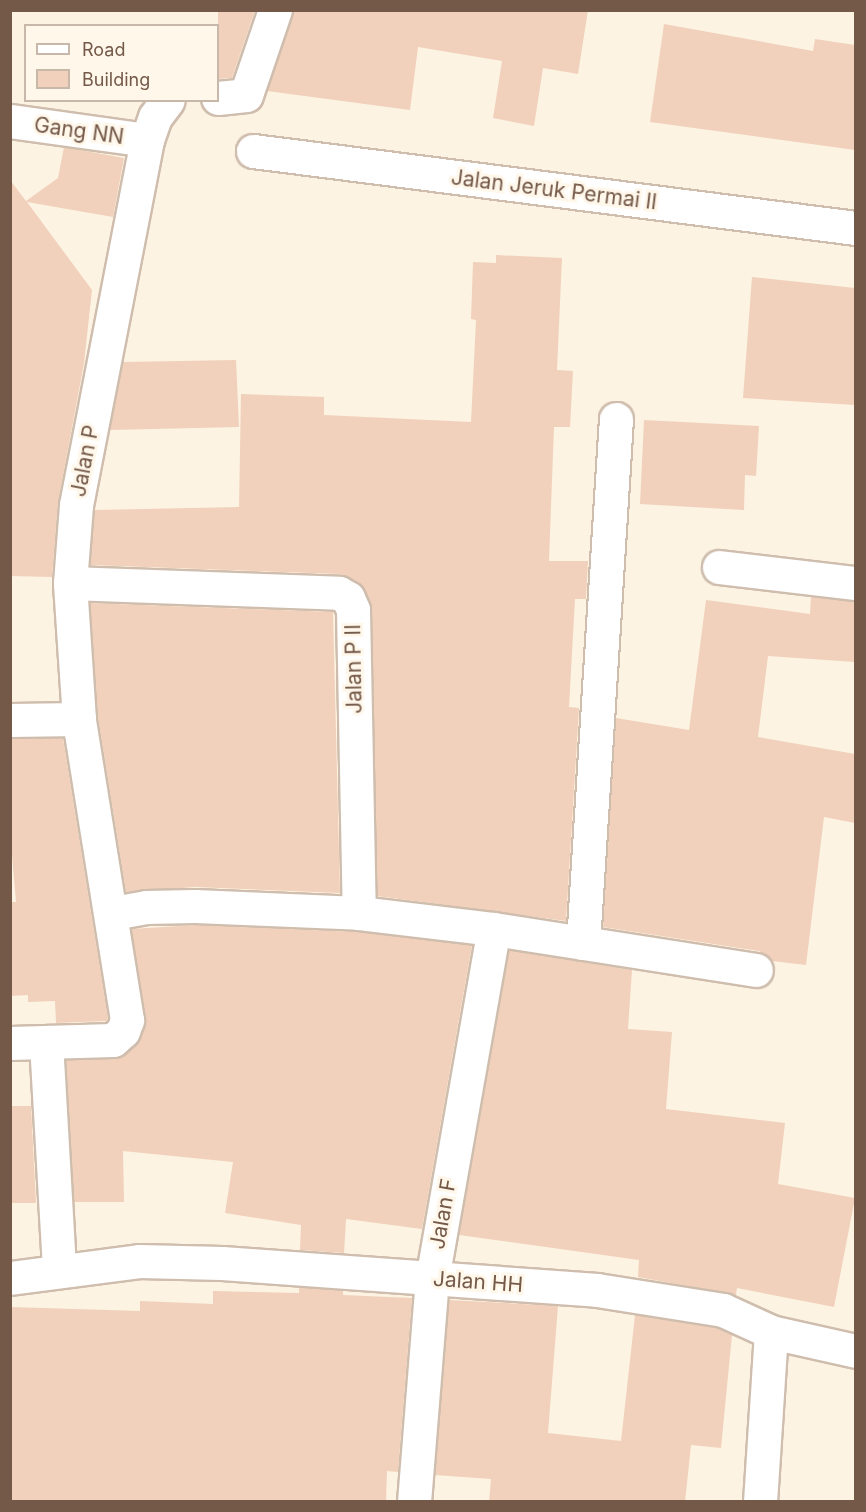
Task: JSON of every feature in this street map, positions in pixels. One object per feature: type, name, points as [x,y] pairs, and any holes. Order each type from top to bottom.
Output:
[{"type":"street","points":[[219,98],[246,95],[275,10]]},
{"type":"street","name":"Jalan P","points":[[113,913],[79,719],[70,583],[76,505],[147,140],[155,117],[166,102]]},
{"type":"street","name":"Gang NN","points":[[10,121],[147,140]]},
{"type":"street","name":"Jalan Jeruk Permai II","points":[[253,151],[855,228]]},
{"type":"street","points":[[583,944],[616,418]]},
{"type":"street","points":[[719,567],[855,584]]},
{"type":"street","name":"Jalan P II","points":[[70,583],[339,592],[348,598],[353,610],[359,913]]},
{"type":"street","points":[[10,720],[79,719]]},
{"type":"street","points":[[10,1043],[112,1040],[123,1031],[127,1020],[113,913],[146,907],[195,906],[359,913],[494,929],[756,970]]},
{"type":"street","name":"Jalan F","points":[[414,1502],[432,1279],[494,929]]},
{"type":"street","points":[[45,1042],[59,1270]]},
{"type":"street","name":"Jalan HH","points":[[10,1278],[139,1261],[364,1271],[432,1279],[597,1290],[694,1305],[746,1317],[771,1332],[855,1351]]},
{"type":"street","points":[[760,1502],[771,1332]]},
{"type":"building","points":[[218,10],[255,10],[232,78],[219,79]]},
{"type":"building","points":[[293,10],[588,10],[578,74],[543,68],[534,126],[493,118],[502,61],[418,47],[410,110],[267,91]]},
{"type":"building","points":[[664,24],[813,51],[815,39],[855,45],[855,150],[650,122]]},
{"type":"building","points":[[64,147],[124,158],[113,217],[27,202],[92,290],[84,363],[58,502],[52,577],[10,576],[10,180],[26,201],[58,178]]},
{"type":"building","points":[[496,255],[562,258],[557,370],[573,371],[570,427],[554,427],[549,561],[588,561],[586,599],[575,599],[569,707],[579,708],[566,921],[377,896],[372,610],[365,591],[357,582],[340,574],[90,565],[94,510],[239,507],[241,394],[324,397],[324,415],[471,422],[476,320],[471,319],[473,262],[496,263]]},
{"type":"building","points":[[752,277],[855,288],[855,405],[743,398]]},
{"type":"building","points":[[236,360],[239,427],[110,430],[123,362]]},
{"type":"building","points":[[644,420],[759,426],[756,476],[745,475],[744,510],[640,504]]},
{"type":"building","points":[[811,597],[855,601],[855,662],[768,656],[758,737],[855,754],[855,823],[824,817],[806,965],[772,961],[759,951],[603,927],[616,718],[689,730],[706,600],[810,614]]},
{"type":"building","points":[[90,603],[333,612],[340,893],[195,887],[126,892],[98,717]]},
{"type":"building","points":[[63,738],[108,1018],[106,1021],[56,1023],[55,1001],[28,1002],[28,995],[10,996],[10,902],[16,902],[10,831],[10,739]]},
{"type":"building","points":[[195,925],[357,932],[472,945],[422,1229],[346,1219],[344,1253],[300,1250],[301,1225],[225,1213],[233,1162],[123,1151],[124,1202],[74,1202],[66,1060],[114,1059],[126,1054],[141,1037],[146,1017],[131,929]]},
{"type":"building","points":[[509,950],[632,970],[628,1029],[672,1032],[666,1109],[785,1123],[778,1184],[855,1198],[834,1307],[737,1288],[736,1295],[638,1277],[639,1260],[459,1235]]},
{"type":"building","points":[[10,1106],[31,1106],[36,1203],[10,1203]]},
{"type":"building","points":[[299,1287],[343,1291],[343,1295],[412,1298],[398,1472],[387,1471],[386,1502],[11,1502],[10,1307],[140,1311],[140,1301],[213,1304],[213,1291],[299,1293]]},
{"type":"building","points":[[449,1300],[558,1306],[548,1433],[621,1441],[635,1315],[718,1328],[732,1335],[721,1448],[691,1445],[685,1502],[489,1502],[491,1479],[435,1475]]}]
